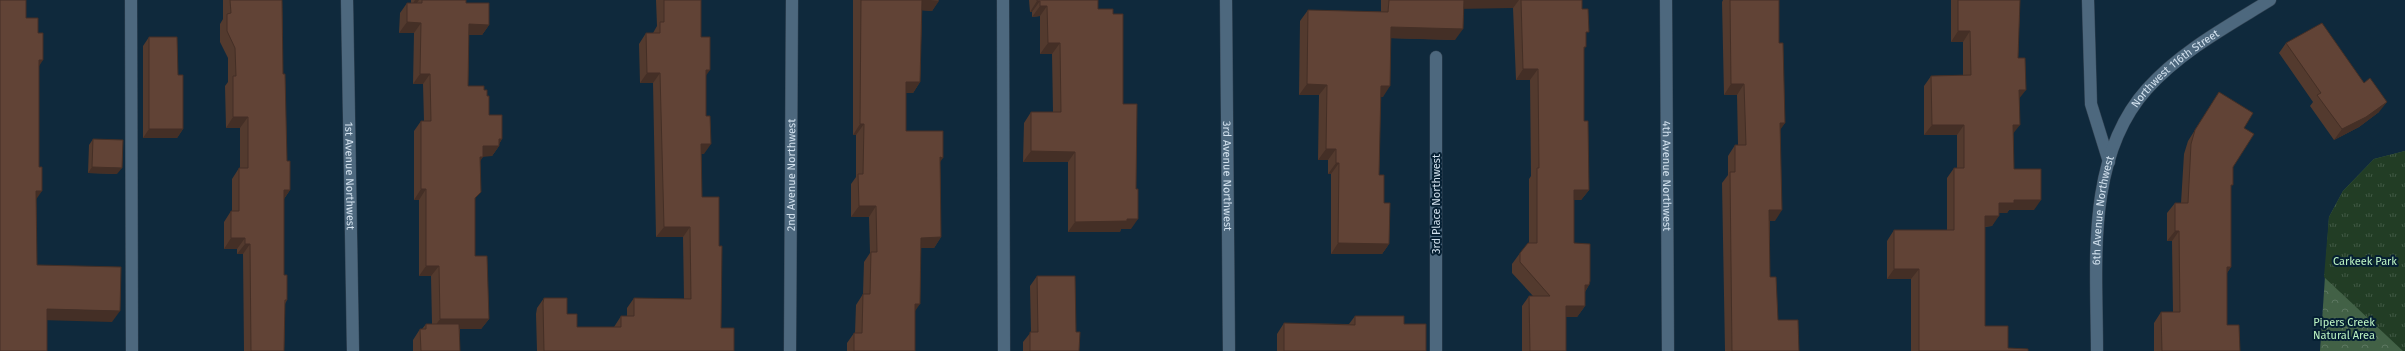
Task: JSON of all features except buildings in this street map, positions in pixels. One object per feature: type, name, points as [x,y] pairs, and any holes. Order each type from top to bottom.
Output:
[{"type":"street","points":[[131,0],[132,351]]},
{"type":"street","name":"1st Avenue Northwest","points":[[347,0],[353,351]]},
{"type":"street","name":"2nd Avenue Northwest","points":[[790,351],[792,0]]},
{"type":"street","points":[[1003,0],[1004,351]]},
{"type":"street","name":"3rd Avenue Northwest","points":[[1226,0],[1230,351]]},
{"type":"street","name":"4th Avenue Northwest","points":[[1666,0],[1668,351]]},
{"type":"street","name":"6th Avenue Northwest","points":[[2088,0],[2091,104],[2109,162],[2099,210],[2097,351]]},
{"type":"street","name":"Northwest 116th Street","points":[[2109,162],[2117,138],[2130,112],[2157,79],[2207,39],[2270,0]]},
{"type":"street","name":"3rd Place Northwest","points":[[1436,57],[1436,351]]},
{"type":"green space","name":"Carkeek Park","points":[[2405,151],[2405,351],[2320,351],[2329,217],[2343,191],[2374,159]]},
{"type":"green space","name":"Carkeek Park","points":[[2405,151],[2405,351],[2403,351],[2324,277],[2329,217],[2343,191],[2374,159]]},
{"type":"park label","name":"Pipers Creek Natural Area","points":[[2344,328]]}]
